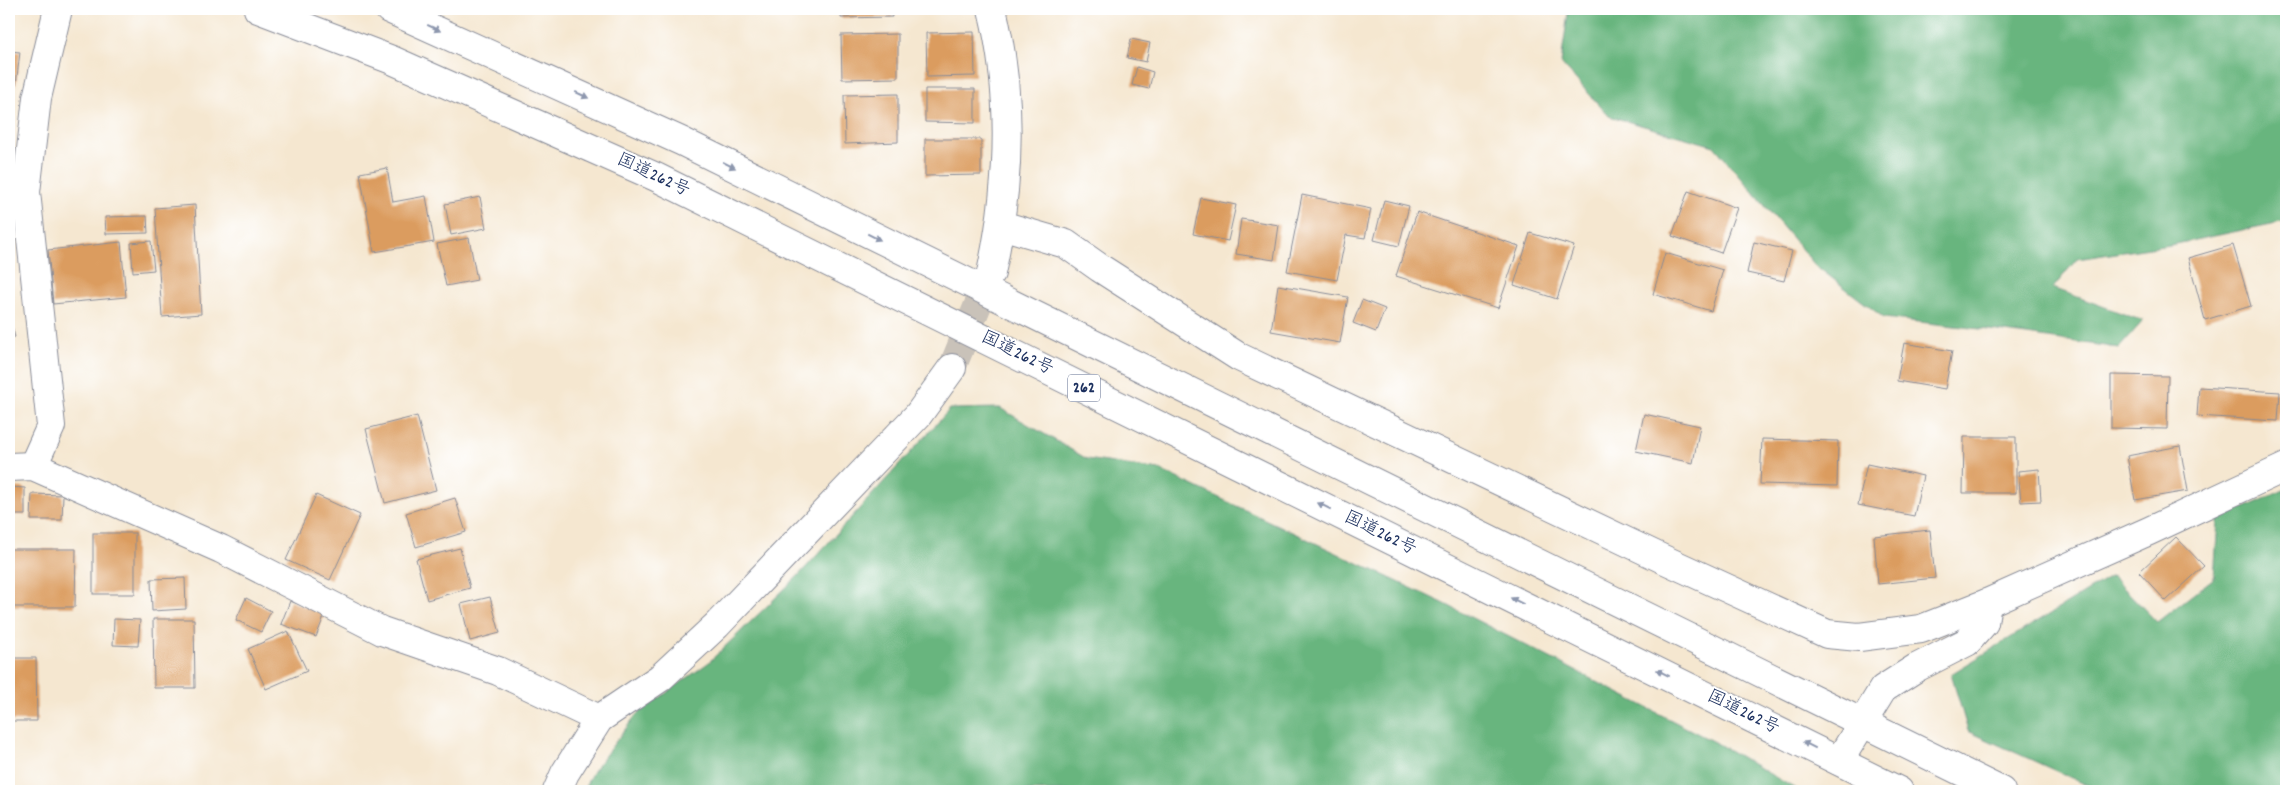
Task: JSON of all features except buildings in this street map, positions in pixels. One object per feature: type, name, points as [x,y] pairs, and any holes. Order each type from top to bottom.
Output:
[{"type":"main road","points":[[58,9],[37,98],[26,192],[51,426],[21,467],[221,548],[382,630],[498,671],[599,719]]},
{"type":"main road","name":"国道262号","points":[[258,9],[392,60],[656,176],[1899,791]]},
{"type":"main road","name":"262","points":[[389,9],[681,140],[2002,791]]},
{"type":"main road","points":[[991,272],[1002,225],[1006,101],[1000,42],[992,9]]},
{"type":"main road","points":[[1002,225],[1066,244],[1100,268],[1239,357],[1661,558],[1827,634],[1859,637],[1921,629],[1987,603],[2149,531],[2286,467]]},
{"type":"main road","points":[[556,791],[565,773],[599,719],[660,678],[717,625],[918,415],[952,368]]},
{"type":"main road","points":[[1839,760],[1883,689],[1916,668],[1967,642],[1984,623],[1987,603]]},
{"type":"green space","points":[[1573,9],[2286,9],[2286,226],[2281,222],[2176,244],[2077,259],[2053,288],[2143,321],[2119,348],[1998,331],[1884,318],[1815,265],[1714,146],[1609,116],[1561,63],[1568,13]]},
{"type":"green space","points":[[1000,408],[1087,459],[1160,470],[1443,603],[1720,745],[1799,791],[583,791],[593,771],[637,714],[708,663],[798,576],[950,409]]},
{"type":"green space","points":[[2286,489],[2286,791],[2100,791],[1968,731],[1951,674],[2112,576],[2157,622],[2214,578],[2218,520]]},
{"type":"tunnel","points":[[952,368],[991,273]]}]
